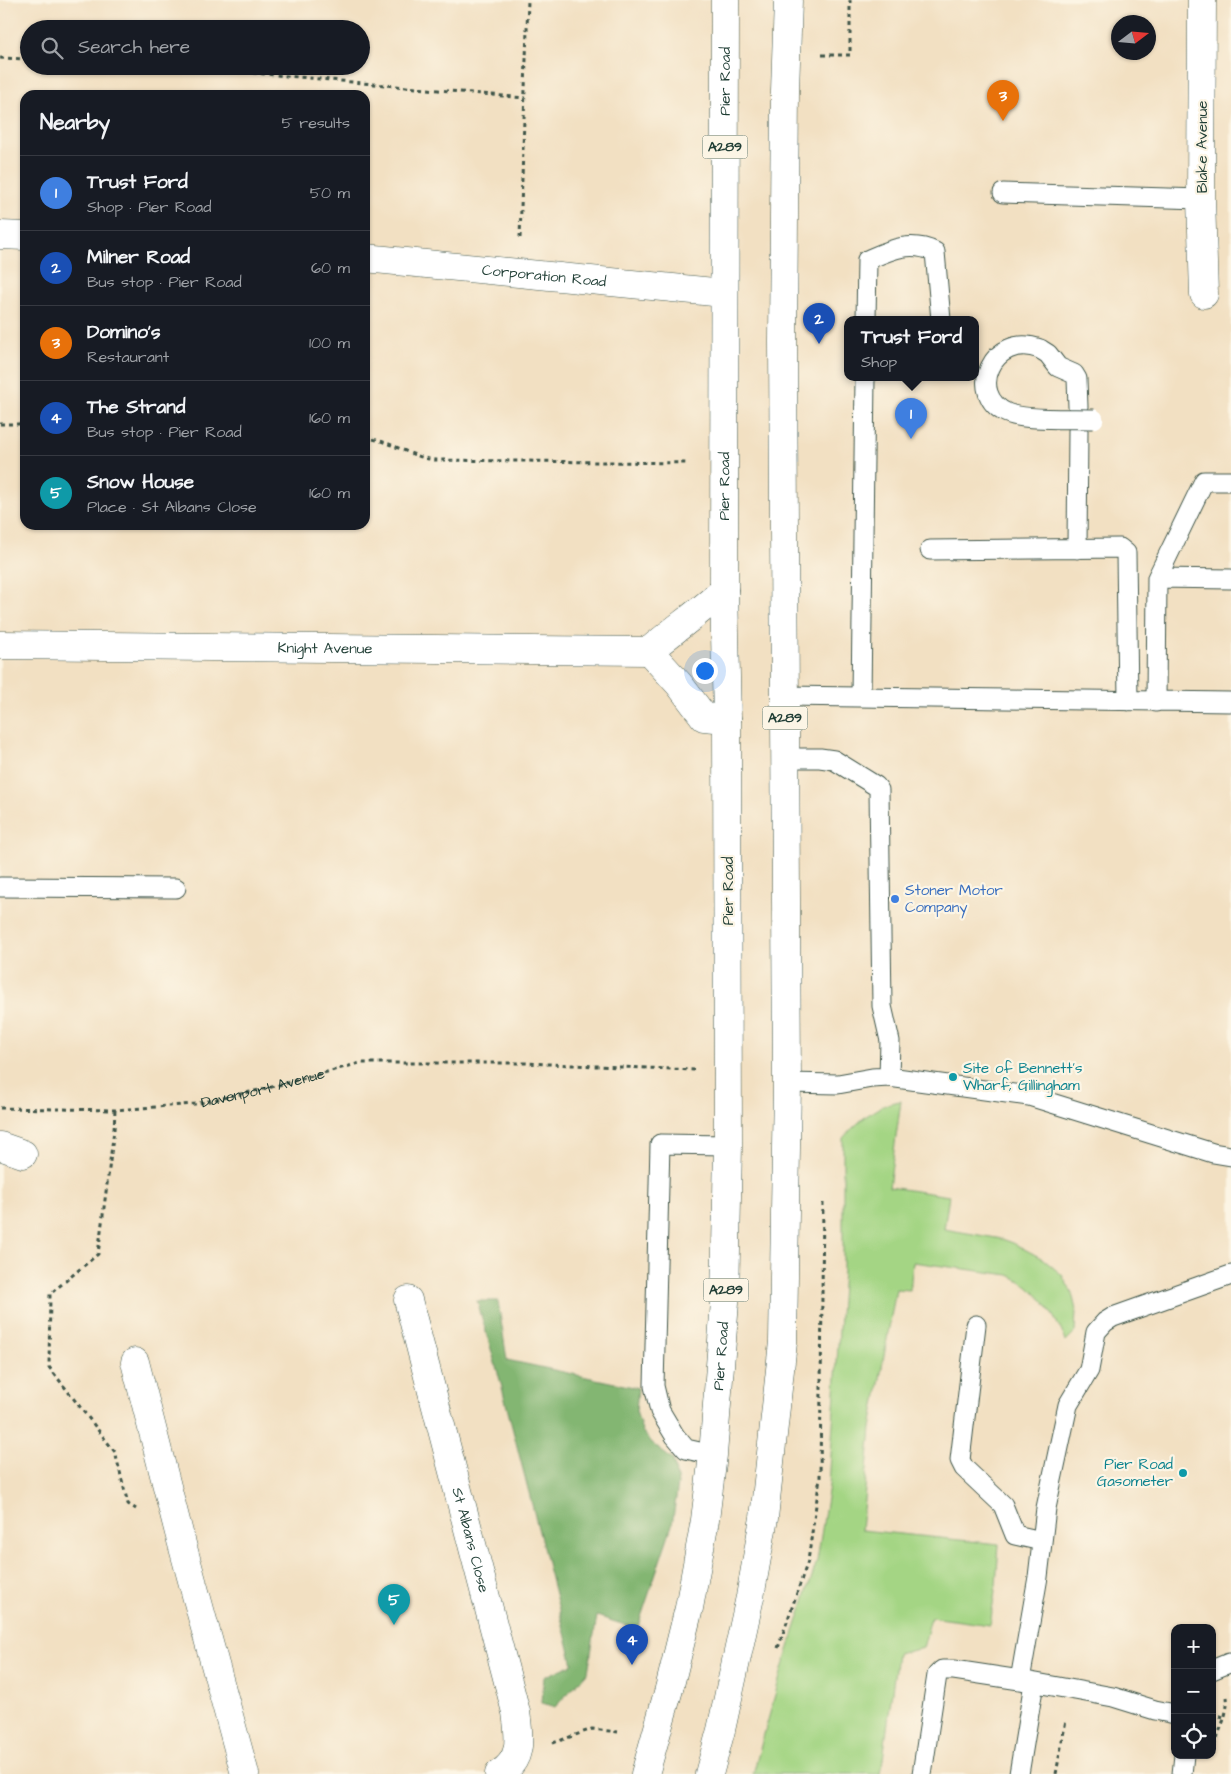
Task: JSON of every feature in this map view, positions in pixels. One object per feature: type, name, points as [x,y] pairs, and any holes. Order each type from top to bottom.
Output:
[{"type":"main road","name":"Pier Road","points":[[645,1774],[689,1608],[705,1520],[713,1455],[726,1302],[728,1145],[727,719],[724,590],[725,0]]},
{"type":"main road","name":"A289","points":[[709,1774],[721,1730],[746,1616],[765,1508],[783,1342],[787,1083],[783,342],[785,91],[788,0]]},
{"type":"main road","name":"Blake Avenue","points":[[1202,0],[1201,199],[1204,294]]},
{"type":"main road","points":[[0,235],[20,236]]},
{"type":"main road","name":"Corporation Road","points":[[370,259],[724,293]]},
{"type":"main road","points":[[724,590],[702,610],[649,651],[679,684],[704,717],[727,719]]},
{"type":"main road","name":"Knight Avenue","points":[[0,645],[649,651]]},
{"type":"main road","name":"St Albans Close","points":[[408,1300],[516,1712],[519,1742],[517,1756],[499,1774]]},
{"type":"main road","points":[[135,1362],[244,1774]]},
{"type":"lane","points":[[1003,193],[1201,199]]},
{"type":"lane","points":[[866,316],[867,260],[894,248],[922,246],[934,252],[941,316]]},
{"type":"lane","points":[[1078,407],[1077,379],[1074,374],[1058,367],[1048,354],[1031,345],[1018,345],[998,354],[987,373],[987,388],[991,400],[1004,412],[1017,417],[1094,419]]},
{"type":"lane","points":[[860,697],[865,381]]},
{"type":"lane","points":[[1077,549],[1078,430]]},
{"type":"lane","points":[[1156,702],[1157,578],[1204,481],[1231,481]]},
{"type":"lane","points":[[930,550],[1120,548],[1126,553],[1128,701]]},
{"type":"lane","points":[[1157,578],[1231,579]]},
{"type":"lane","points":[[785,696],[1231,702]]},
{"type":"lane","points":[[785,758],[834,760],[876,786],[879,790],[882,1006],[890,1041],[889,1077]]},
{"type":"lane","points":[[0,887],[176,888]]},
{"type":"lane","points":[[787,1083],[838,1084],[889,1077],[1029,1096],[1213,1153],[1231,1156]]},
{"type":"lane","points":[[713,1455],[686,1449],[675,1436],[660,1411],[654,1386],[660,1144],[728,1145]]},
{"type":"lane","points":[[1019,1774],[1046,1508],[1068,1405],[1089,1370],[1096,1332],[1105,1322],[1113,1317],[1231,1275]]},
{"type":"lane","points":[[976,1325],[960,1460],[964,1468],[1003,1504],[1015,1535],[1042,1541]]},
{"type":"lane","points":[[922,1774],[937,1675],[942,1670],[954,1670],[1113,1697],[1171,1713]]},
{"type":"lane","points":[[1182,1774],[1184,1759]]},
{"type":"path","points":[[519,274],[528,0]]},
{"type":"path","points":[[821,55],[850,55],[850,0]]},
{"type":"path","points":[[0,58],[20,59]]},
{"type":"path","points":[[276,75],[525,98]]},
{"type":"path","points":[[0,424],[20,424]]},
{"type":"path","points":[[370,439],[426,459],[435,460],[694,463]]},
{"type":"path","name":"Davenport Avenue","points":[[0,1108],[115,1110],[194,1104],[268,1088],[360,1063],[525,1063],[698,1070]]},
{"type":"path","points":[[115,1110],[98,1254],[50,1294],[49,1367],[116,1452],[128,1504],[179,1533]]},
{"type":"path","points":[[1216,1739],[1228,1702],[1220,1667]]},
{"type":"path","points":[[1056,1774],[1071,1690]]},
{"type":"path","points":[[1215,1714],[1224,1717]]},
{"type":"path","points":[[547,1745],[592,1729],[618,1732]]},
{"type":"green space","points":[[901,1101],[889,1187],[949,1196],[944,1229],[1002,1239],[1043,1259],[1062,1275],[1072,1293],[1076,1310],[1075,1332],[1066,1341],[1044,1302],[1019,1280],[1009,1275],[913,1262],[910,1290],[896,1289],[871,1428],[861,1530],[999,1544],[996,1585],[990,1625],[931,1617],[923,1648],[897,1654],[881,1774],[753,1774],[783,1666],[817,1561],[829,1485],[843,1269],[843,1138],[869,1114],[884,1105]]},
{"type":"green space","points":[[477,1301],[498,1301],[507,1360],[638,1388],[636,1411],[642,1431],[655,1446],[673,1460],[678,1484],[672,1525],[637,1629],[597,1616],[588,1672],[555,1707],[542,1703],[544,1677],[573,1664],[500,1380]]},
{"type":"place","name":"Domino's","points":[[1003,121]]},
{"type":"place","name":"Milner Road","points":[[819,344]]},
{"type":"place","name":"Trust Ford","points":[[911,439]]},
{"type":"place","name":"Stoner Motor Company","points":[[895,899]]},
{"type":"place","name":"Site of Bennett's Wharf, Gillingham","points":[[953,1077]]},
{"type":"place","name":"Pier Road Gasometer","points":[[1183,1473]]},
{"type":"place","name":"Snow House","points":[[394,1625]]},
{"type":"place","name":"The Strand","points":[[632,1665]]}]
